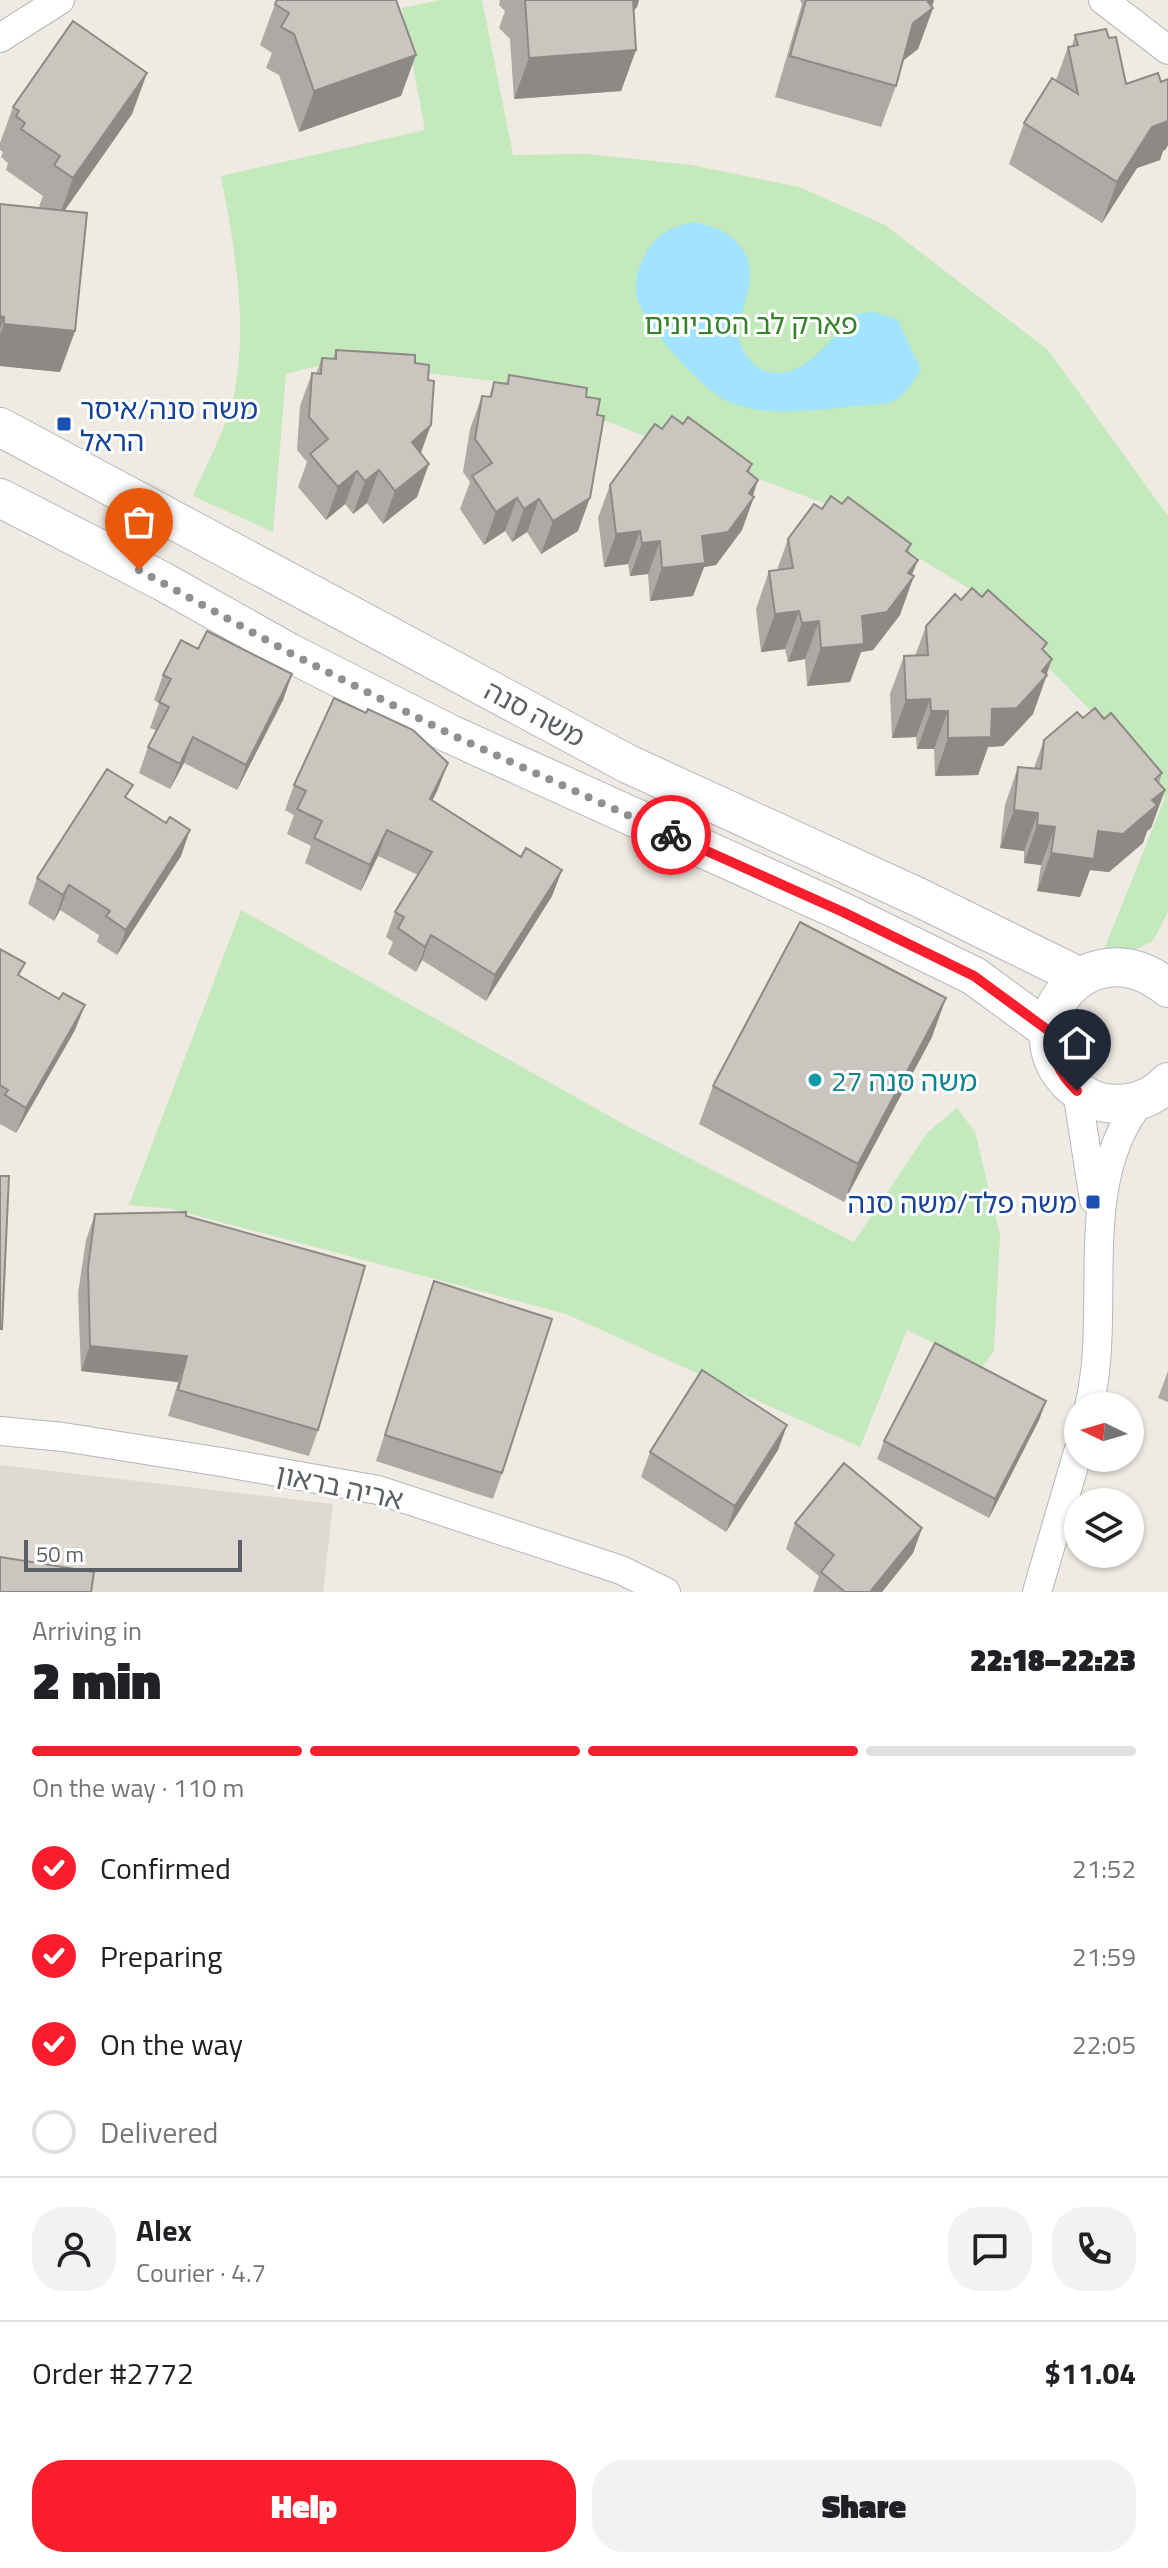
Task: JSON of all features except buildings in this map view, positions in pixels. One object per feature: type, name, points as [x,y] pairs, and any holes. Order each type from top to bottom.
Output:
[{"type":"street","points":[[0,38],[60,0]]},
{"type":"street","points":[[1103,0],[1168,50]]},
{"type":"street","name":"משה סנה","points":[[0,427],[628,764],[920,898],[1080,977]]},
{"type":"street","name":"משה סנה","points":[[0,498],[162,581],[290,653],[450,734],[843,912],[974,976],[1049,1031]]},
{"type":"street","points":[[1159,1091],[1119,1104],[1097,1101],[1077,1091],[1061,1075],[1051,1054],[1049,1031],[1054,1008],[1067,988],[1080,977],[1107,967],[1131,967],[1153,975],[1168,988]]},
{"type":"street","points":[[1077,1091],[1099,1241]]},
{"type":"street","points":[[1091,1392],[1100,1311],[1099,1241],[1106,1177],[1115,1144],[1127,1118],[1159,1091]]},
{"type":"street","name":"אריה בראון","points":[[0,1431],[63,1437],[378,1490],[621,1570],[666,1592]]},
{"type":"street","points":[[1037,1591],[1072,1472]]},
{"type":"shaded area","points":[[0,1465],[333,1504],[323,1592],[0,1592]]},
{"type":"green space","name":"פארק לב הסביונים","points":[[441,0],[482,0],[513,155],[587,154],[691,165],[799,187],[885,225],[1048,350],[1168,516],[1168,912],[1153,941],[1096,969],[1165,798],[1121,741],[970,589],[834,507],[502,382],[333,362],[286,374],[273,532],[193,496],[226,423],[238,372],[238,288],[221,176],[425,130],[402,8]]},
{"type":"green space","points":[[241,910],[638,1132],[854,1242],[927,1133],[957,1108],[975,1132],[1000,1235],[994,1351],[982,1367],[907,1330],[860,1447],[566,1314],[172,1209],[129,1205]]},
{"type":"water","points":[[695,222],[726,233],[746,255],[750,278],[739,324],[739,340],[757,367],[775,373],[788,372],[801,366],[825,347],[854,314],[874,312],[897,319],[921,369],[913,382],[891,402],[799,411],[748,408],[720,397],[685,367],[661,339],[643,312],[636,290],[636,279],[643,259],[658,237],[670,229]]},
{"type":"way so far","points":[[139,570],[290,653],[450,734],[671,835]]},
{"type":"place","name":"משה סנה/איסר הראל","points":[[64,424]]},
{"type":"place","name":"משה סנה 27","points":[[815,1080]]},
{"type":"place","name":"משה פלד/משה סנה","points":[[1093,1202]]},
{"type":"route","points":[[671,835],[843,912],[974,976],[1049,1031],[1051,1054],[1061,1075],[1077,1091]]}]
